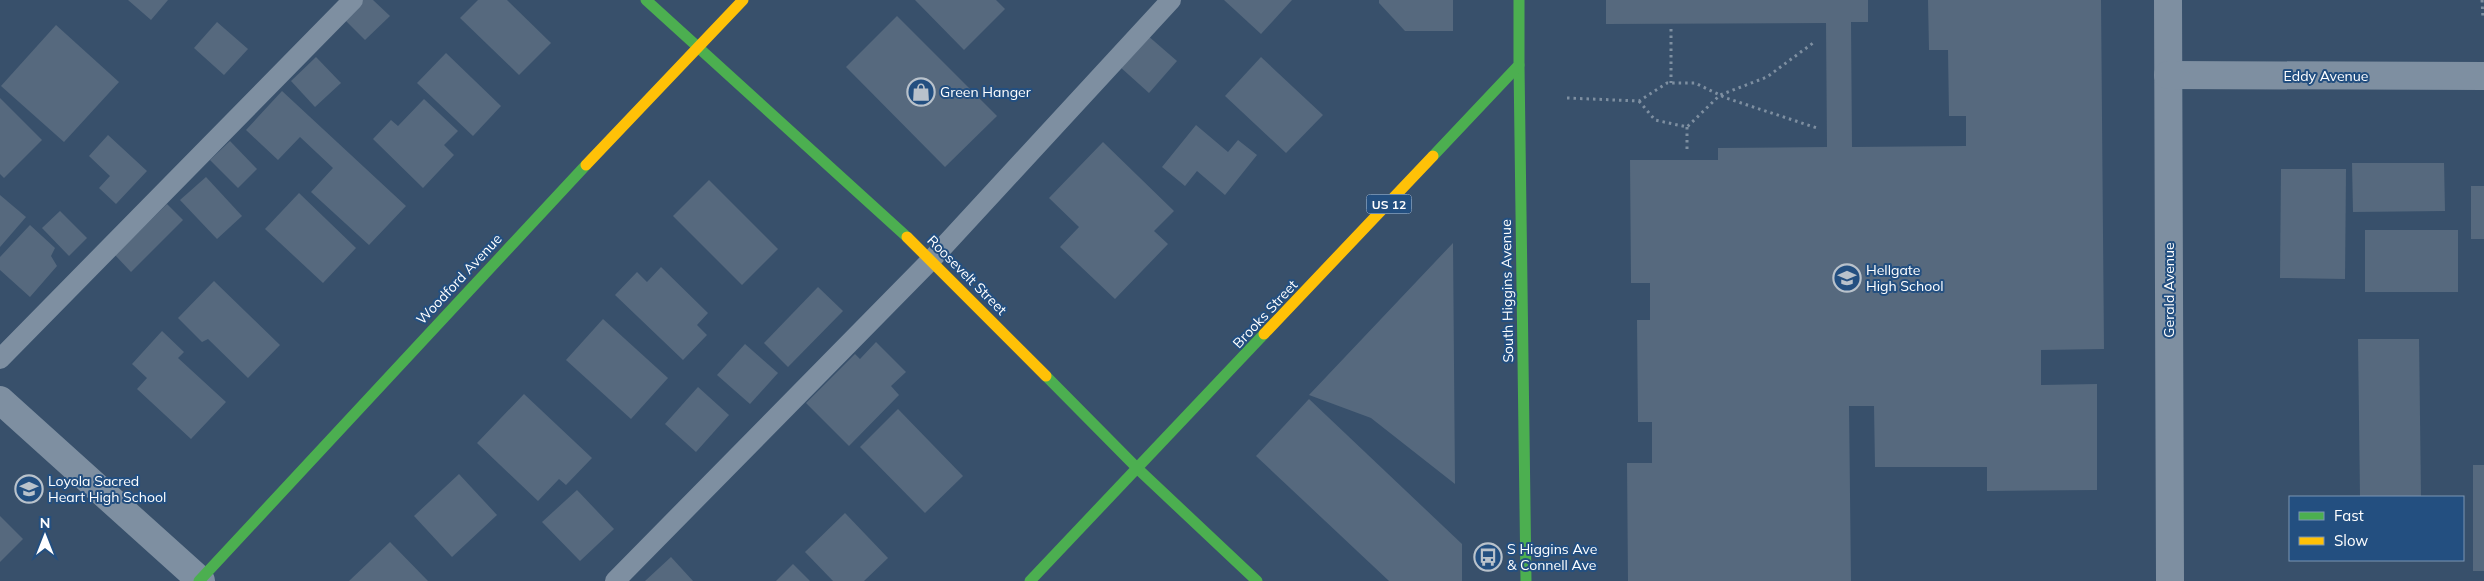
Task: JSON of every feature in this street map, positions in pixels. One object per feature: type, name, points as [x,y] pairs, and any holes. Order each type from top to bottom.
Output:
[{"type":"main road","name":"Roosevelt Street","points":[[646,0],[932,259],[1138,470],[1257,581]]},
{"type":"main road","name":"Woodford Avenue","points":[[200,581],[697,46],[743,0]]},
{"type":"main road","name":"South Higgins Avenue","points":[[1519,0],[1526,581]]},
{"type":"main road","name":"Brooks Street","points":[[1030,581],[1138,470],[1519,65]]},
{"type":"street","name":"Gerald Avenue","points":[[2168,0],[2170,581]]},
{"type":"street","name":"Eddy Avenue","points":[[2168,75],[2484,76]]},
{"type":"street","points":[[0,400],[200,581]]},
{"type":"lane","points":[[0,358],[353,0]]},
{"type":"lane","points":[[615,581],[932,259],[1171,0]]},
{"type":"path","points":[[2482,0],[2482,19]]},
{"type":"path","points":[[1671,29],[1672,83]]},
{"type":"path","points":[[1687,149],[1687,127],[1720,95],[1767,77],[1813,43]]},
{"type":"path","points":[[1567,98],[1639,101],[1667,83],[1694,83],[1720,95],[1817,128]]},
{"type":"path","points":[[1639,101],[1655,120],[1687,127]]},
{"type":"building","points":[[128,0],[168,0],[151,20]]},
{"type":"building","points":[[363,0],[373,0],[390,16],[365,40],[344,19]]},
{"type":"building","points":[[478,0],[507,0],[551,43],[519,75],[460,18]]},
{"type":"building","points":[[915,0],[996,0],[1005,9],[964,50]]},
{"type":"building","points":[[1224,0],[1292,0],[1261,34]]},
{"type":"building","points":[[1379,0],[1453,0],[1453,31],[1405,31],[1379,3]]},
{"type":"building","points":[[1606,0],[1868,0],[1868,22],[1851,22],[1852,147],[1966,146],[1966,116],[1949,116],[1948,50],[1929,50],[1928,0],[2101,0],[2104,349],[2041,350],[2041,385],[2097,384],[2097,490],[1987,491],[1987,467],[1875,467],[1874,406],[1849,406],[1851,581],[1628,581],[1627,463],[1652,463],[1652,422],[1638,422],[1637,320],[1650,320],[1650,283],[1631,283],[1630,160],[1718,160],[1718,148],[1827,147],[1826,23],[1606,24]]},
{"type":"building","name":"Green Hanger","points":[[897,16],[997,116],[945,167],[846,67]]},
{"type":"building","points":[[217,22],[248,49],[224,75],[194,48]]},
{"type":"building","points":[[56,25],[119,82],[64,142],[1,86]]},
{"type":"building","points":[[1147,35],[1177,61],[1149,93],[1119,66]]},
{"type":"building","points":[[446,53],[501,106],[473,136],[417,83]]},
{"type":"building","points":[[316,57],[341,83],[315,107],[291,81]]},
{"type":"building","points":[[1261,57],[1323,115],[1286,153],[1225,96]]},
{"type":"building","points":[[282,91],[406,206],[369,245],[311,192],[333,168],[300,137],[278,160],[246,130]]},
{"type":"building","points":[[0,98],[42,140],[4,178],[0,174]]},
{"type":"building","points":[[424,99],[458,131],[444,145],[454,155],[423,188],[373,139],[391,120],[398,126]]},
{"type":"building","points":[[1196,125],[1228,152],[1238,140],[1257,155],[1225,195],[1197,171],[1185,186],[1162,167]]},
{"type":"building","points":[[108,135],[147,171],[116,204],[99,188],[110,176],[89,156]]},
{"type":"building","points":[[230,141],[257,169],[238,188],[210,160]]},
{"type":"building","points":[[1103,142],[1174,211],[1154,231],[1168,244],[1115,299],[1060,247],[1079,227],[1049,198]]},
{"type":"building","points":[[2352,163],[2444,163],[2445,211],[2353,212]]},
{"type":"building","points":[[2281,169],[2346,169],[2345,279],[2280,278]]},
{"type":"building","points":[[206,177],[242,216],[217,239],[180,200]]},
{"type":"building","points":[[709,180],[778,249],[742,285],[673,216]]},
{"type":"building","points":[[2471,186],[2484,186],[2484,239],[2471,239]]},
{"type":"building","points":[[299,193],[356,248],[323,283],[265,229]]},
{"type":"building","points":[[0,195],[26,217],[0,247]]},
{"type":"building","points":[[167,204],[183,220],[131,272],[115,255]]},
{"type":"building","points":[[60,211],[87,238],[69,256],[42,228]]},
{"type":"building","points":[[30,225],[55,248],[51,256],[57,266],[30,297],[0,270],[0,257]]},
{"type":"building","points":[[2365,230],[2458,230],[2458,292],[2365,292]]},
{"type":"building","points":[[1453,243],[1455,484],[1371,418],[1309,395]]},
{"type":"building","points":[[661,267],[708,313],[697,325],[707,335],[683,360],[615,295],[637,272],[647,282]]},
{"type":"building","points":[[214,281],[280,345],[248,378],[208,339],[202,342],[178,318]]},
{"type":"building","points":[[818,287],[843,311],[788,367],[764,343]]},
{"type":"building","points":[[603,319],[668,378],[631,419],[566,360]]},
{"type":"building","points":[[162,331],[184,352],[178,358],[226,402],[191,439],[137,389],[147,378],[132,364]]},
{"type":"building","points":[[2358,339],[2419,339],[2421,496],[2360,496]]},
{"type":"building","points":[[876,342],[906,372],[891,386],[899,395],[849,446],[806,403],[855,354],[860,359]]},
{"type":"building","points":[[745,344],[778,373],[750,404],[717,375]]},
{"type":"building","points":[[698,387],[729,415],[696,452],[665,424]]},
{"type":"building","points":[[524,394],[592,458],[566,485],[559,479],[538,501],[477,443]]},
{"type":"building","points":[[1309,399],[1462,544],[1462,581],[1389,581],[1256,456]]},
{"type":"building","points":[[898,409],[963,476],[925,513],[860,447]]},
{"type":"building","points":[[2473,465],[2484,465],[2484,571],[2473,571]]},
{"type":"building","points":[[459,474],[497,515],[452,557],[414,516]]},
{"type":"building","points":[[577,490],[614,529],[580,561],[542,522]]},
{"type":"building","points":[[845,513],[888,558],[864,581],[833,581],[805,552]]},
{"type":"building","points":[[0,516],[23,539],[0,562]]},
{"type":"building","points":[[390,542],[428,581],[349,581]]},
{"type":"building","points":[[671,557],[693,581],[645,581]]},
{"type":"building","points":[[793,564],[810,581],[776,581]]},
{"type":"traffic: fast","points":[[646,0],[907,237]]},
{"type":"traffic: fast","points":[[1433,156],[1519,65],[1519,0]]},
{"type":"traffic: fast","points":[[1519,65],[1526,581]]},
{"type":"traffic: fast","points":[[199,581],[586,165]]},
{"type":"traffic: fast","points":[[1030,581],[1264,334]]},
{"type":"traffic: fast","points":[[1046,376],[1138,469],[1257,581]]},
{"type":"traffic: slow","points":[[586,165],[743,0]]},
{"type":"traffic: slow","points":[[1264,334],[1433,156]]},
{"type":"traffic: slow","points":[[907,237],[1046,376]]},
{"type":"place","name":"Green Hanger","points":[[921,92]]},
{"type":"place","name":"Hellgate High School","points":[[1847,278]]},
{"type":"place","name":"Loyola Sacred Heart High School","points":[[29,489]]},
{"type":"place","name":"S Higgins Ave & Connell Ave","points":[[1488,557]]}]
